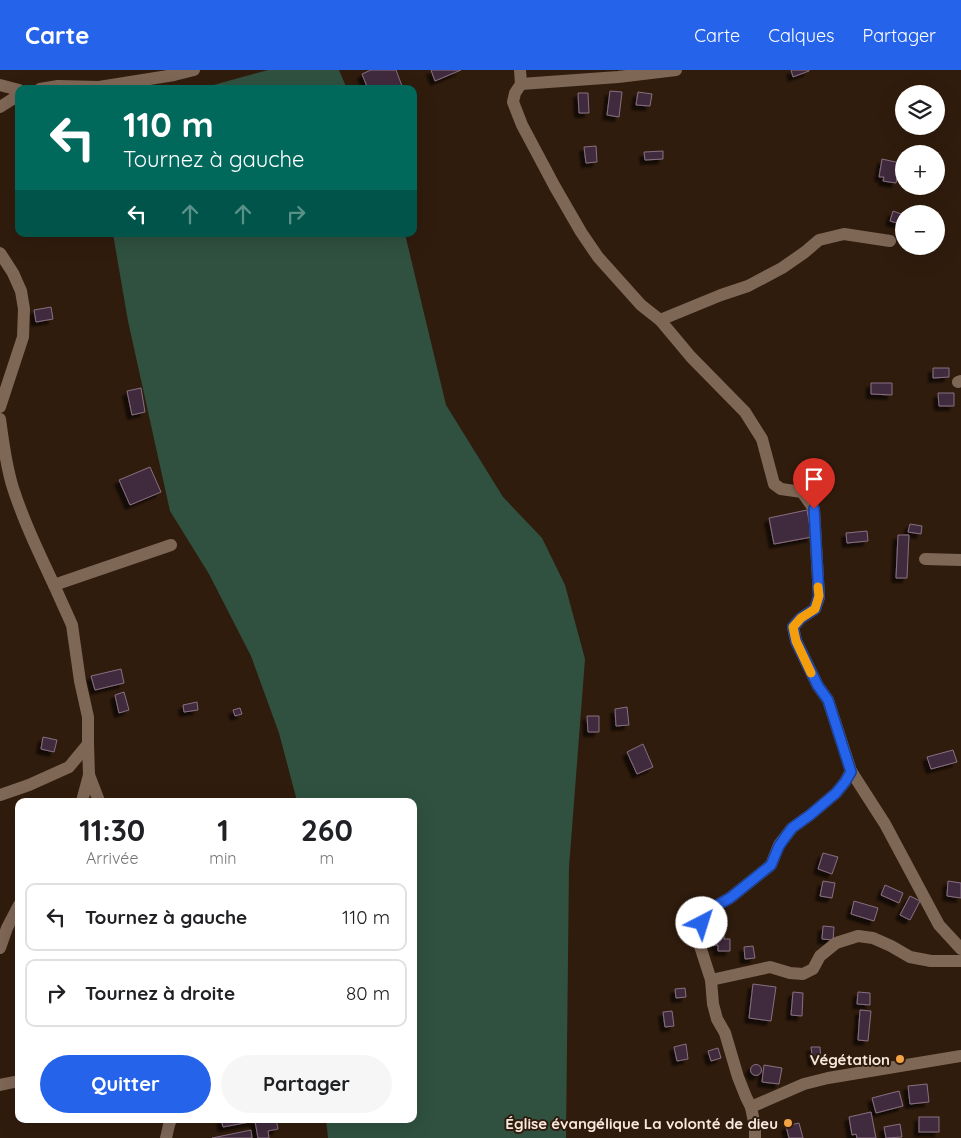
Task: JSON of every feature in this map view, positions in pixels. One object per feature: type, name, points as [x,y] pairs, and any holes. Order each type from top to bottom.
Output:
[{"type":"street","points":[[112,85],[194,70]]},
{"type":"street","points":[[520,70],[521,84],[515,93],[513,102],[522,125],[581,232],[598,256],[641,305],[660,320],[691,357],[745,412],[762,439],[774,484],[782,489],[802,492],[814,509],[819,596],[815,609],[801,618],[793,627],[796,641],[818,686],[828,700],[851,772],[885,824],[939,925],[961,949]]},
{"type":"street","points":[[521,84],[618,77],[676,70]]},
{"type":"street","points":[[0,85],[15,89]]},
{"type":"street","points":[[0,107],[15,98]]},
{"type":"street","points":[[660,320],[748,286],[782,268],[819,240],[844,234],[890,241]]},
{"type":"street","points":[[0,253],[13,273],[21,291],[24,309],[23,337],[0,407]]},
{"type":"street","points":[[0,420],[13,488],[32,538],[72,625],[80,681],[88,717],[89,775],[83,798]]},
{"type":"street","points":[[54,585],[171,545]]},
{"type":"street","points":[[925,559],[961,560]]},
{"type":"street","points":[[0,795],[29,785],[69,766],[88,744]]},
{"type":"street","points":[[755,1138],[756,1127],[751,1107],[738,1077],[725,1033],[717,1019],[713,1004],[711,980],[699,944],[702,923],[712,908],[730,898],[771,865],[779,846],[792,828],[836,793],[851,772]]},
{"type":"street","points":[[89,775],[98,798]]},
{"type":"street","points":[[0,948],[15,913]]},
{"type":"street","points":[[711,980],[770,967],[802,974],[812,969],[820,956],[836,944],[858,936],[872,938],[910,956],[931,961],[961,961]]},
{"type":"street","points":[[751,1107],[804,1084],[828,1078],[961,1056]]},
{"type":"street","points":[[0,1085],[15,1082]]},
{"type":"street","points":[[166,1138],[170,1123]]},
{"type":"green space","points":[[268,70],[339,70],[345,85],[214,85]]},
{"type":"green space","points":[[114,237],[406,237],[446,405],[503,497],[542,538],[565,585],[585,659],[569,867],[566,1138],[328,1138],[326,1123],[417,1123],[417,798],[296,798],[279,733],[251,656],[209,574],[170,511],[128,321]]},
{"type":"building","points":[[371,70],[396,70],[402,85],[366,85],[362,74]]},
{"type":"building","points":[[431,70],[461,70],[435,81]]},
{"type":"building","points":[[791,70],[809,70],[809,71],[793,77]]},
{"type":"building","points":[[610,91],[622,92],[619,117],[607,115]]},
{"type":"building","points":[[638,92],[652,94],[650,106],[636,105]]},
{"type":"building","points":[[578,93],[588,93],[589,113],[579,113]]},
{"type":"building","points":[[596,146],[597,162],[586,163],[584,147]]},
{"type":"building","points":[[663,151],[663,159],[645,160],[644,152]]},
{"type":"building","points":[[882,159],[895,162],[895,183],[883,181],[884,177],[879,177]]},
{"type":"building","points":[[893,211],[895,212],[895,222],[890,221]]},
{"type":"building","points":[[51,307],[53,319],[36,322],[34,310]]},
{"type":"building","points":[[933,368],[949,368],[949,377],[933,378]]},
{"type":"building","points":[[871,383],[892,383],[892,395],[871,394]]},
{"type":"building","points":[[141,388],[145,412],[132,415],[127,391]]},
{"type":"building","points":[[938,393],[954,393],[954,406],[939,406]]},
{"type":"building","points":[[150,467],[161,492],[130,505],[119,480]]},
{"type":"building","points":[[807,510],[812,537],[774,544],[769,518]]},
{"type":"building","points":[[910,524],[922,526],[921,534],[908,532]]},
{"type":"building","points":[[867,531],[868,541],[847,543],[846,533]]},
{"type":"building","points":[[898,535],[909,535],[907,578],[896,578]]},
{"type":"building","points":[[121,669],[124,683],[95,690],[91,676]]},
{"type":"building","points":[[124,692],[129,710],[119,713],[115,695]]},
{"type":"building","points":[[197,702],[198,710],[184,712],[183,705]]},
{"type":"building","points":[[627,707],[629,725],[616,726],[615,709]]},
{"type":"building","points":[[240,708],[242,714],[235,716],[233,710]]},
{"type":"building","points":[[587,716],[599,716],[599,732],[588,732]]},
{"type":"building","points":[[43,737],[57,740],[54,752],[41,749]]},
{"type":"building","points":[[643,744],[653,767],[637,774],[627,752]]},
{"type":"building","points":[[953,750],[957,762],[931,769],[927,757]]},
{"type":"building","points":[[823,853],[838,857],[832,874],[818,869]]},
{"type":"building","points":[[823,881],[835,883],[832,898],[820,896]]},
{"type":"building","points":[[948,881],[961,883],[961,898],[947,896]]},
{"type":"building","points":[[885,885],[903,893],[899,903],[881,895]]},
{"type":"building","points":[[910,896],[920,901],[910,920],[900,915]]},
{"type":"building","points":[[854,901],[878,908],[874,921],[851,914]]},
{"type":"building","points":[[823,926],[834,927],[833,940],[822,939]]},
{"type":"building","points":[[713,935],[724,935],[724,939],[730,939],[730,951],[718,951],[718,945],[713,945]]},
{"type":"building","points":[[753,946],[755,958],[745,959],[744,947]]},
{"type":"building","points":[[753,984],[776,987],[771,1021],[749,1018]]},
{"type":"building","points":[[685,988],[686,997],[676,998],[675,989]]},
{"type":"building","points":[[793,992],[803,993],[802,1016],[791,1015]]},
{"type":"building","points":[[858,992],[870,993],[870,1005],[857,1004]]},
{"type":"building","points":[[860,1010],[871,1011],[868,1041],[858,1040]]},
{"type":"building","points":[[672,1011],[674,1026],[665,1027],[663,1012]]},
{"type":"building","points":[[686,1044],[688,1059],[677,1061],[674,1047]]},
{"type":"building","points":[[811,1047],[820,1047],[821,1061],[813,1062]]},
{"type":"building","points":[[718,1048],[721,1058],[711,1061],[708,1051]]},
{"type":"building","points":[[756,1064],[762,1070],[756,1076],[750,1070]]},
{"type":"building","points":[[764,1065],[782,1068],[779,1084],[762,1082]]},
{"type":"building","points":[[927,1084],[929,1102],[910,1104],[908,1086]]},
{"type":"building","points":[[899,1091],[903,1106],[876,1113],[872,1098]]},
{"type":"building","points":[[871,1112],[876,1138],[857,1138],[856,1134],[852,1135],[849,1117]]},
{"type":"building","points":[[919,1117],[939,1117],[939,1132],[919,1132]]},
{"type":"building","points":[[222,1123],[244,1123],[223,1127]]},
{"type":"building","points":[[255,1123],[277,1123],[278,1129],[268,1131],[269,1138],[258,1138]]},
{"type":"building","points":[[799,1123],[803,1138],[789,1138],[786,1126]]},
{"type":"building","points":[[900,1124],[902,1137],[886,1138],[884,1127]]},
{"type":"building","points":[[251,1130],[252,1138],[212,1138]]},
{"type":"slow traffic","points":[[811,673],[796,641],[793,627],[801,618],[815,609],[819,596],[818,587]]},
{"type":"place","name":"Végétation","points":[[900,1059]]},
{"type":"place","name":"Église évangélique La volonté de dieu","points":[[788,1123]]},
{"type":"route","points":[[702,923],[712,908],[730,898],[771,865],[779,846],[792,828],[836,793],[851,772],[828,700],[818,686],[796,641],[793,627],[801,618],[815,609],[819,596],[814,509]]}]
